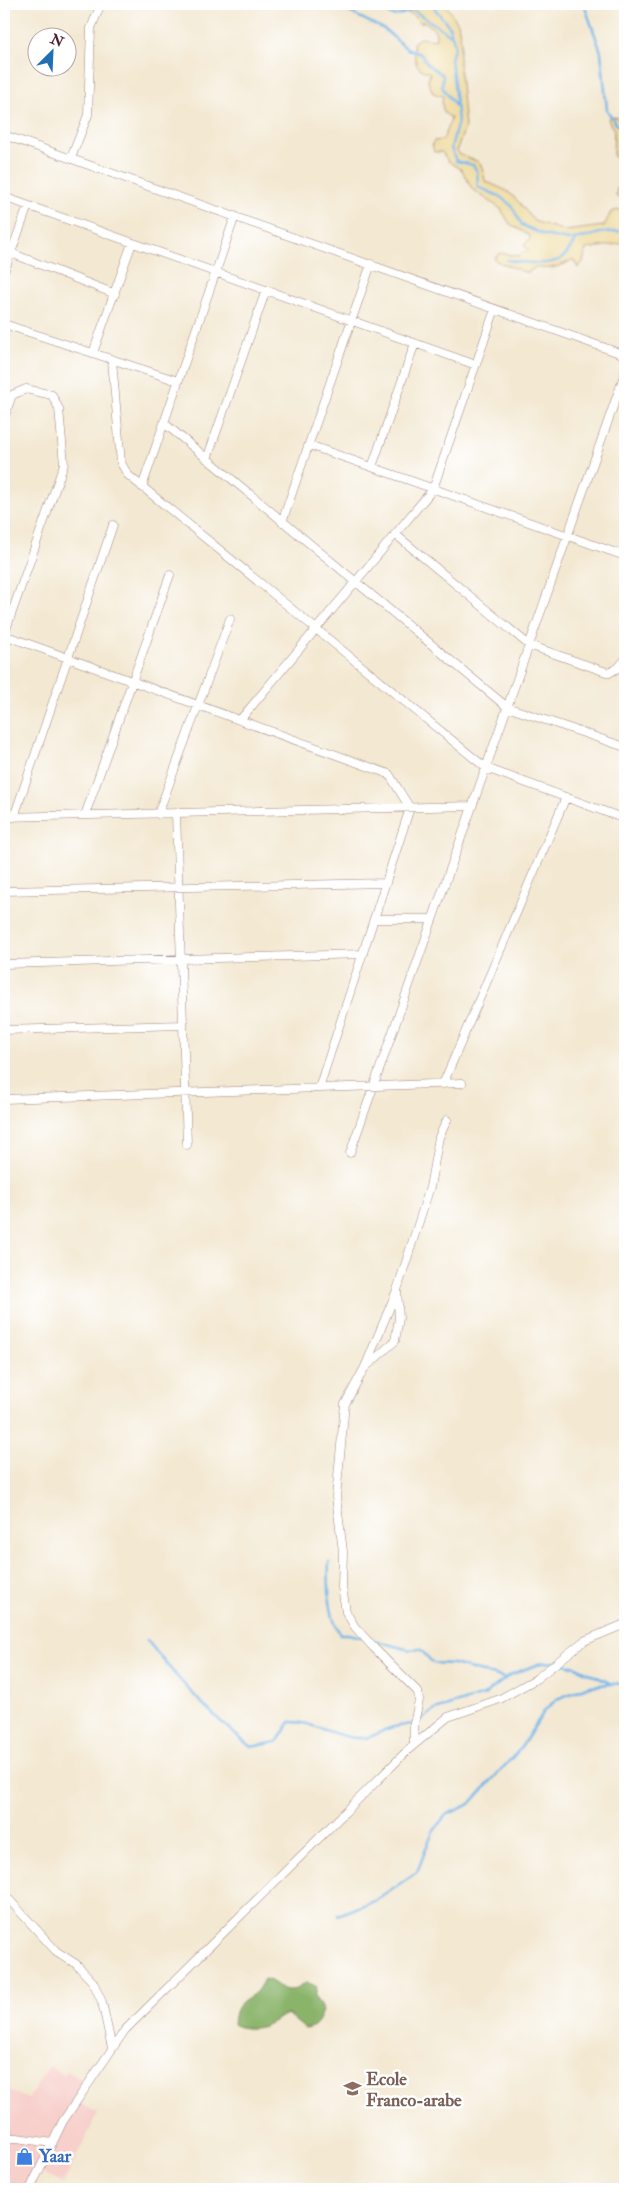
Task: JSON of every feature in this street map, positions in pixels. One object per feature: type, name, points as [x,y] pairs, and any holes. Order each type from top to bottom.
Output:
[{"type":"street","points":[[71,158],[88,114],[91,28],[101,4]]},
{"type":"street","points":[[4,135],[625,355]]},
{"type":"street","points":[[4,198],[476,365]]},
{"type":"street","points":[[4,272],[28,206]]},
{"type":"street","points":[[142,487],[235,216]]},
{"type":"street","points":[[93,353],[132,243]]},
{"type":"street","points":[[11,253],[115,294]]},
{"type":"street","points":[[282,522],[371,264]]},
{"type":"street","points":[[207,460],[266,290]]},
{"type":"street","points":[[240,720],[433,488],[495,309]]},
{"type":"street","points":[[4,324],[178,381]]},
{"type":"street","points":[[372,467],[415,343]]},
{"type":"street","points":[[112,360],[121,463],[128,475],[486,768],[625,819]]},
{"type":"street","points":[[350,1153],[625,373]]},
{"type":"street","points":[[4,418],[12,395],[26,389],[52,395],[59,409],[64,464],[4,635],[389,774],[410,808],[319,1088]]},
{"type":"street","points":[[164,424],[507,707],[625,747]]},
{"type":"street","points":[[309,445],[625,556]]},
{"type":"street","points":[[14,817],[113,525]]},
{"type":"street","points":[[395,534],[529,644],[609,673],[618,668],[625,660]]},
{"type":"street","points":[[85,815],[170,575]]},
{"type":"street","points":[[158,814],[230,619]]},
{"type":"street","points":[[443,1084],[566,797]]},
{"type":"street","points":[[4,817],[472,806]]},
{"type":"street","points":[[176,813],[187,1145]]},
{"type":"street","points":[[4,891],[386,883]]},
{"type":"street","points":[[374,919],[432,920]]},
{"type":"street","points":[[4,964],[363,954]]},
{"type":"street","points":[[4,1030],[183,1025]]},
{"type":"street","points":[[4,1098],[462,1083]]},
{"type":"street","points":[[414,1744],[414,1724],[419,1700],[418,1692],[356,1627],[346,1612],[342,1587],[342,1551],[336,1496],[345,1404],[365,1367],[396,1290],[430,1187],[439,1137],[447,1120]]},
{"type":"street","points":[[365,1367],[394,1341],[399,1318],[396,1290]]},
{"type":"street","points":[[30,2189],[63,2121],[125,2030],[414,1744],[448,1717],[500,1700],[536,1680],[584,1641],[625,1624]]},
{"type":"street","points":[[4,1894],[56,1951],[69,1958],[93,1982],[102,2002],[112,2048]]},
{"type":"street","points":[[4,2117],[6,2138],[52,2143]]},
{"type":"shaded area","points":[[49,2066],[64,2075],[67,2071],[87,2083],[76,2101],[98,2113],[63,2184],[39,2171],[30,2189],[4,2189],[4,2090],[29,2098]]},
{"type":"green space","points":[[264,1979],[287,1990],[295,1989],[305,1983],[317,1987],[315,1997],[323,2011],[317,2023],[305,2029],[287,2014],[261,2027],[246,2028],[233,2024],[235,2012],[239,2005],[255,1993]]},
{"type":"sand","points":[[445,4],[458,23],[461,41],[459,62],[465,127],[457,150],[459,154],[478,162],[482,168],[485,181],[507,191],[534,221],[565,231],[604,226],[611,212],[625,208],[625,243],[586,249],[583,262],[578,268],[573,259],[555,267],[536,267],[527,273],[496,261],[494,258],[500,253],[519,256],[522,252],[528,252],[524,245],[530,239],[530,236],[510,224],[501,209],[472,189],[462,170],[448,161],[442,152],[434,152],[432,144],[434,141],[443,140],[451,118],[444,113],[443,96],[433,93],[428,81],[430,72],[420,69],[418,66],[413,43],[419,38],[435,40],[436,33],[424,21],[421,23],[413,15],[401,11],[401,5]]},
{"type":"sand","points":[[616,117],[625,122],[625,195],[619,198],[616,196],[617,189],[624,183],[622,165],[613,155],[614,130],[608,118]]},
{"type":"waterway","points":[[318,4],[347,11],[384,29],[406,48],[422,55],[427,64],[443,75],[442,87],[456,107]]},
{"type":"waterway","points":[[378,4],[387,13],[394,16],[413,10],[452,36]]},
{"type":"waterway","points":[[434,4],[435,9],[449,26],[455,45],[451,59],[458,121],[451,148],[456,161],[473,165],[477,171],[478,187],[499,196],[511,205],[522,225],[544,235],[568,240],[600,233],[625,231]]},
{"type":"waterway","points":[[584,4],[601,52],[607,110],[616,124],[622,128],[625,135]]},
{"type":"waterway","points":[[625,139],[620,149],[625,162]]},
{"type":"waterway","points":[[507,260],[535,263],[556,261],[566,254],[576,239]]},
{"type":"waterway","points":[[329,1562],[330,1599],[336,1626],[340,1634],[361,1637]]},
{"type":"waterway","points":[[369,1639],[410,1650],[420,1649],[433,1663],[453,1664],[505,1678]]},
{"type":"waterway","points":[[147,1640],[195,1696],[222,1723],[251,1747],[277,1742],[290,1722],[307,1724],[340,1735],[357,1738],[368,1737],[390,1728],[413,1724]]},
{"type":"waterway","points":[[418,1722],[435,1710],[484,1695],[510,1675],[541,1663],[555,1662]]},
{"type":"waterway","points":[[560,1663],[576,1667],[612,1684]]},
{"type":"waterway","points":[[338,1915],[374,1901],[417,1872],[433,1831],[446,1815],[470,1804],[520,1749],[545,1710],[557,1699],[589,1686],[625,1683]]},
{"type":"place","name":"Ecole Franco-arabe","points":[[352,2089]]},
{"type":"place","name":"Yaar","points":[[25,2156]]}]
